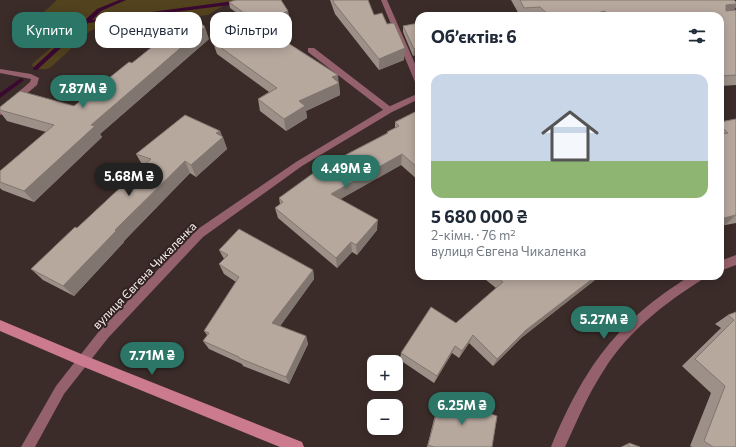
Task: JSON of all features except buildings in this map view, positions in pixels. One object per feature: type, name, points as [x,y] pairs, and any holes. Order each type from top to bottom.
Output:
[{"type":"main road","points":[[1,327],[297,447]]},
{"type":"street","points":[[384,0],[415,73]]},
{"type":"street","points":[[311,50],[389,110]]},
{"type":"street","points":[[0,71],[35,78],[34,83],[0,112]]},
{"type":"street","name":"вулиця Євгена Чикаленка","points":[[28,447],[60,390],[104,334],[199,234],[298,164],[389,110],[415,98]]},
{"type":"street","points":[[724,264],[736,260]]},
{"type":"street","points":[[558,447],[590,380],[616,344],[645,314],[672,292],[692,280]]},
{"type":"shaded area","points":[[57,0],[256,0],[226,4],[213,12],[210,12],[208,15],[202,16],[202,12],[95,12],[95,29],[87,34],[87,12],[44,12]]},
{"type":"shaded area","points":[[51,48],[72,48],[50,68],[38,69],[32,66],[33,63]]},
{"type":"waterway","points":[[35,69],[99,10],[123,0]]},
{"type":"waterway","points":[[87,22],[253,0]]},
{"type":"waterway","points":[[0,96],[21,80]]}]
